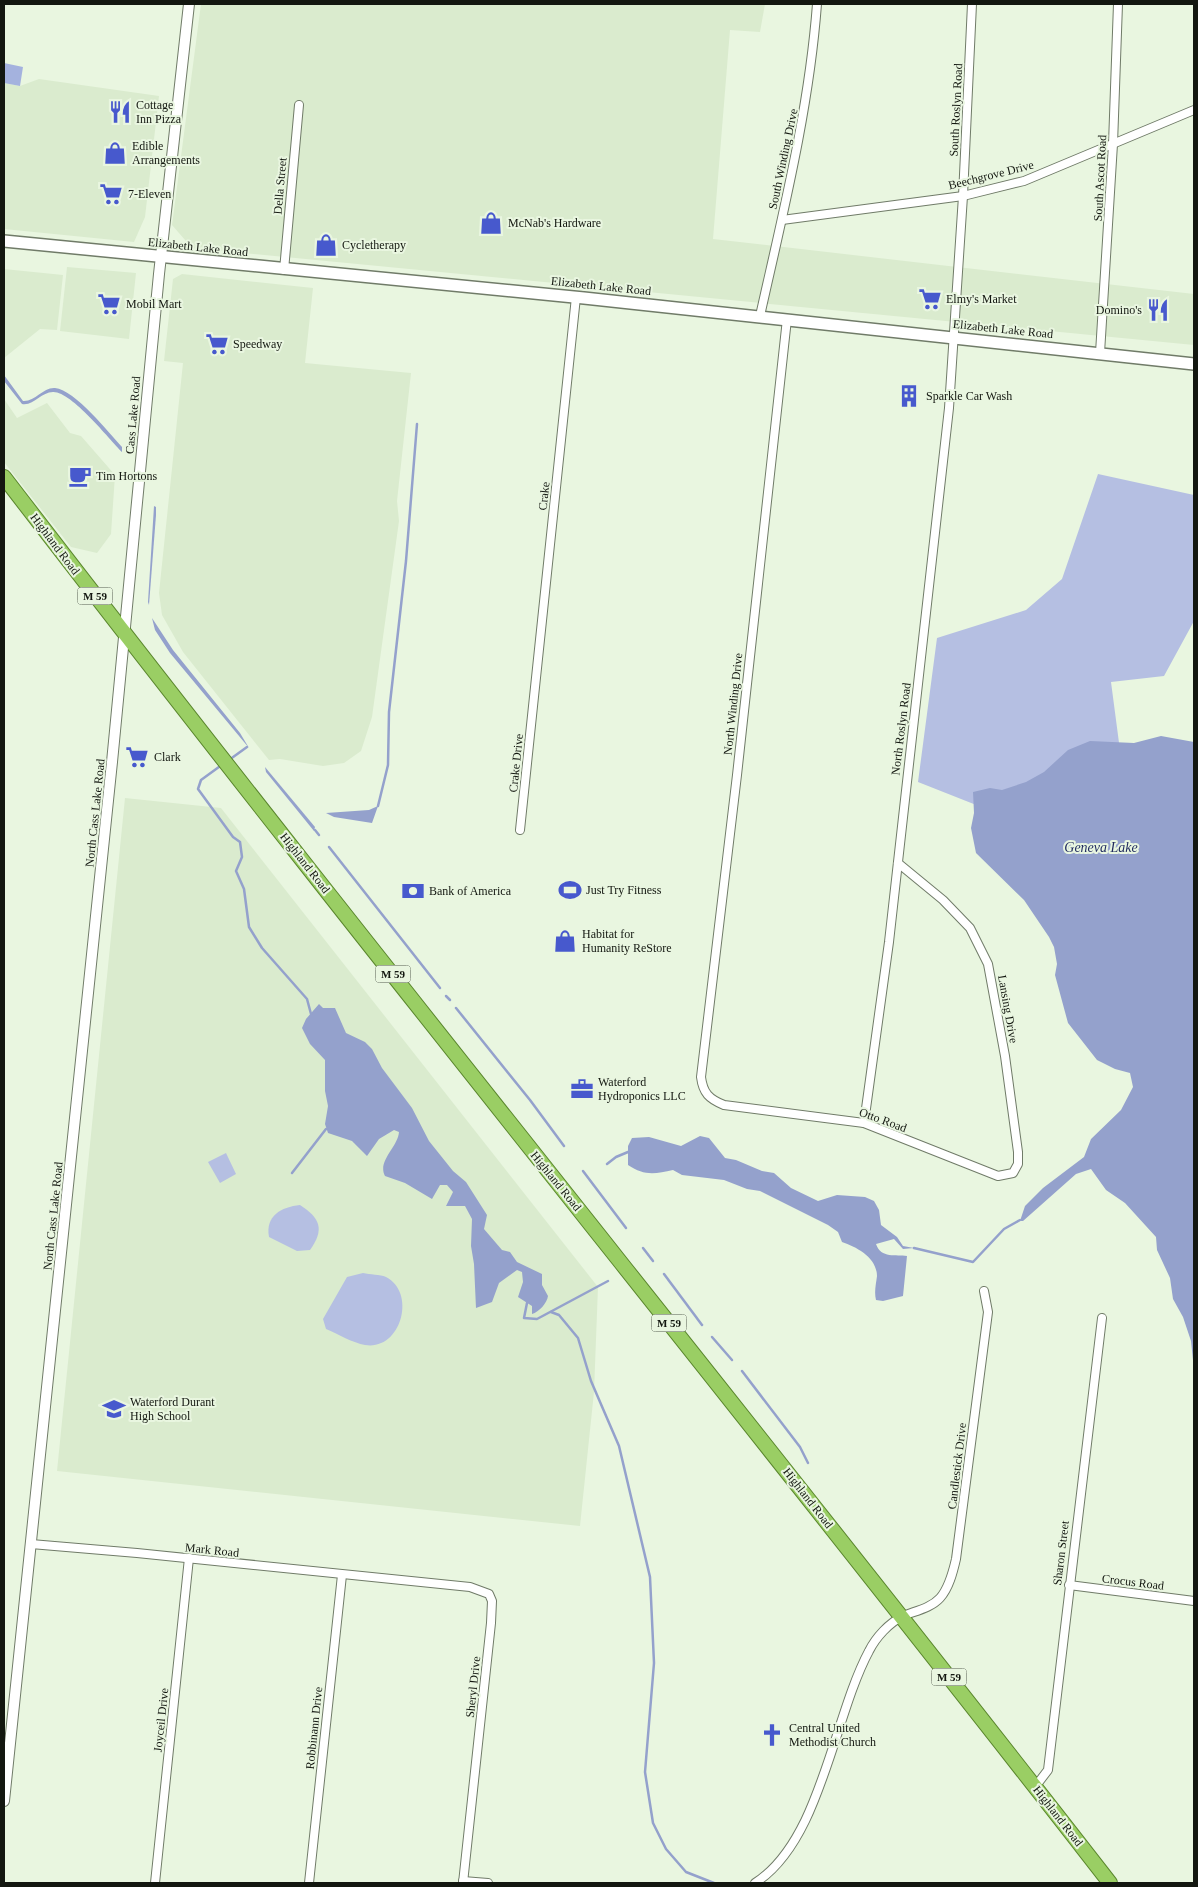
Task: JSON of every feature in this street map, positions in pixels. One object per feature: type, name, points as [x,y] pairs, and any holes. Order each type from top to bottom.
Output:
[{"type":"highway","name":"Highland Road","points":[[4,477],[124,634],[902,1617],[1110,1883]]},
{"type":"main road","name":"Elizabeth Lake Road","points":[[4,241],[160,258],[760,316],[1194,364]]},
{"type":"street","name":"Cass Lake Road","points":[[124,634],[160,258],[189,4]]},
{"type":"street","name":"South Winding Drive","points":[[760,316],[782,220],[810,80],[817,4]]},
{"type":"street","name":"South Roslyn Road","points":[[954,337],[972,4]]},
{"type":"street","name":"South Ascot Road","points":[[1100,353],[1114,144],[1118,4]]},
{"type":"street","name":"Della Street","points":[[284,270],[300,105]]},
{"type":"street","name":"Beechgrove Drive","points":[[782,220],[963,196],[1024,181],[1194,110]]},
{"type":"street","name":"Crake","points":[[533,698],[576,297]]},
{"type":"street","name":"North Winding Drive","points":[[703,1091],[701,1077],[737,775],[787,319]]},
{"type":"street","name":"North Roslyn Road","points":[[864,1123],[898,864],[949,408],[954,337]]},
{"type":"street","name":"North Cass Lake Road","points":[[4,1801],[32,1544],[124,634]]},
{"type":"street","name":"Crake Drive","points":[[520,830],[533,698]]},
{"type":"street","name":"Lansing Drive","points":[[898,864],[943,900],[970,928],[988,964],[993,982],[1005,1056],[1018,1164]]},
{"type":"street","name":"Otto Road","points":[[703,1091],[712,1101],[724,1104],[864,1123],[998,1176],[1013,1173],[1018,1164]]},
{"type":"street","name":"Candlestick Drive","points":[[755,1883],[787,1852],[802,1828],[847,1706],[870,1650],[881,1633],[902,1617],[924,1609],[940,1599],[951,1577],[956,1559],[988,1312],[984,1291]]},
{"type":"street","name":"Sharon Street","points":[[1035,1787],[1048,1770],[1102,1318]]},
{"type":"street","name":"Mark Road","points":[[32,1544],[189,1558],[389,1580]]},
{"type":"street","name":"Joyceil Drive","points":[[155,1883],[189,1558]]},
{"type":"street","name":"Robbinann Drive","points":[[309,1883],[342,1575]]},
{"type":"street","name":"Sheryl Drive","points":[[389,1580],[476,1589],[489,1594],[492,1601],[463,1882]]},
{"type":"street","name":"Crocus Road","points":[[1069,1585],[1194,1600]]},
{"type":"street","points":[[463,1882],[488,1883]]},
{"type":"shaded area","points":[[201,4],[765,4],[760,32],[730,30],[713,239],[1194,294],[1194,345],[192,248],[172,225]]},
{"type":"shaded area","points":[[4,63],[23,67],[20,86],[4,83]]},
{"type":"shaded area","points":[[39,79],[159,96],[145,217],[134,242],[4,229],[4,83],[20,86]]},
{"type":"shaded area","points":[[67,267],[136,273],[129,339],[60,331]]},
{"type":"shaded area","points":[[4,269],[63,275],[57,330],[40,329],[4,358]]},
{"type":"shaded area","points":[[182,274],[313,288],[305,363],[411,373],[397,501],[399,521],[372,717],[361,751],[344,763],[323,766],[280,759],[269,760],[183,652],[162,615],[159,593],[183,363],[164,361],[173,279]]},
{"type":"shaded area","points":[[4,399],[17,418],[47,403],[70,433],[81,436],[115,475],[111,534],[97,553],[71,547],[4,462]]},
{"type":"shaded area","points":[[1098,474],[1194,495],[1194,621],[1164,676],[1111,682],[1121,758],[1019,822],[918,782],[937,638],[1026,610],[1062,579]]},
{"type":"shaded area","points":[[125,798],[221,808],[598,1287],[594,1392],[580,1526],[57,1471]]},
{"type":"shaded area","points":[[226,1153],[236,1174],[220,1183],[208,1162]]},
{"type":"shaded area","points":[[300,1205],[316,1219],[319,1230],[315,1243],[310,1250],[297,1251],[269,1237],[268,1230],[272,1218],[281,1210]]},
{"type":"shaded area","points":[[363,1273],[386,1277],[395,1285],[401,1295],[401,1319],[396,1330],[388,1339],[378,1344],[365,1345],[326,1329],[323,1319],[347,1277]]},
{"type":"water","points":[[4,375],[23,401],[27,401],[51,388],[72,396],[109,432],[122,447],[122,452],[70,399],[53,392],[45,394],[30,403],[22,404],[4,381]]},
{"type":"water","points":[[154,506],[156,507],[156,515],[149,605],[148,602]]},
{"type":"water","points":[[152,618],[173,650],[240,733],[249,748],[170,653],[155,630]]},
{"type":"water","name":"Geneva Lake","points":[[1161,736],[1194,742],[1194,1370],[1191,1341],[1183,1317],[1173,1299],[1170,1278],[1157,1250],[1156,1237],[1125,1203],[1106,1190],[1091,1169],[1076,1174],[1023,1221],[1020,1221],[1025,1206],[1043,1188],[1084,1157],[1091,1139],[1121,1110],[1133,1087],[1130,1073],[1115,1069],[1097,1060],[1068,1023],[1055,975],[1057,964],[1054,947],[1024,900],[976,853],[971,828],[974,813],[973,792],[990,788],[1002,790],[1026,782],[1044,772],[1068,750],[1090,741],[1134,743]]},
{"type":"water","points":[[265,767],[315,827],[314,831],[266,772]]},
{"type":"water","points":[[378,806],[372,823],[334,817],[326,813],[369,810]]},
{"type":"water","points":[[319,1004],[323,1008],[335,1008],[346,1033],[365,1042],[372,1049],[382,1068],[412,1108],[429,1141],[453,1171],[466,1182],[487,1215],[484,1229],[502,1250],[510,1252],[517,1262],[542,1274],[542,1285],[548,1296],[544,1304],[537,1311],[532,1314],[532,1306],[518,1297],[523,1282],[522,1272],[517,1270],[499,1283],[492,1302],[476,1308],[474,1264],[471,1246],[472,1219],[465,1206],[446,1206],[453,1192],[447,1185],[440,1185],[432,1199],[405,1183],[385,1176],[384,1165],[398,1138],[399,1132],[394,1130],[379,1139],[367,1156],[352,1141],[328,1133],[325,1124],[328,1106],[325,1091],[325,1060],[310,1044],[302,1028],[306,1019]]},
{"type":"water","points":[[700,1136],[709,1138],[725,1158],[736,1160],[762,1171],[774,1173],[791,1188],[818,1201],[837,1195],[865,1197],[874,1201],[879,1210],[881,1225],[897,1237],[903,1246],[914,1248],[903,1249],[894,1239],[876,1244],[878,1249],[885,1254],[907,1256],[903,1296],[883,1301],[876,1300],[876,1270],[874,1264],[865,1254],[842,1242],[838,1232],[828,1225],[760,1191],[747,1189],[724,1180],[682,1175],[673,1170],[655,1173],[645,1172],[628,1165],[628,1146],[632,1138],[649,1137],[681,1146]]},
{"type":"waterway","points":[[378,806],[388,765],[389,712],[406,561],[417,424]]},
{"type":"waterway","points":[[229,760],[247,747]]},
{"type":"waterway","points":[[223,764],[201,780],[198,789],[233,837],[240,842],[242,857],[236,871],[244,889],[249,927],[262,948],[307,999],[311,1014]]},
{"type":"waterway","points":[[315,830],[319,835]]},
{"type":"waterway","points":[[329,847],[440,988]]},
{"type":"waterway","points":[[446,996],[450,1000]]},
{"type":"waterway","points":[[456,1008],[530,1100],[564,1146]]},
{"type":"waterway","points":[[292,1173],[326,1129]]},
{"type":"waterway","points":[[607,1164],[616,1157],[628,1152]]},
{"type":"waterway","points":[[583,1171],[626,1228]]},
{"type":"waterway","points":[[914,1248],[973,1262],[1004,1229],[1020,1220]]},
{"type":"waterway","points":[[643,1248],[653,1261]]},
{"type":"waterway","points":[[664,1274],[702,1325]]},
{"type":"waterway","points":[[527,1303],[524,1318],[537,1319],[608,1281]]},
{"type":"waterway","points":[[551,1312],[559,1315],[578,1338],[591,1381],[619,1446],[650,1577],[654,1663],[645,1772],[653,1823],[666,1849],[686,1872],[714,1883]]},
{"type":"waterway","points":[[712,1337],[732,1360]]},
{"type":"waterway","points":[[742,1371],[800,1447],[808,1463]]},
{"type":"place","name":"Cottage Inn Pizza","points":[[120,112]]},
{"type":"place","name":"Edible Arrangements","points":[[115,153]]},
{"type":"place","name":"7-Eleven","points":[[111,194]]},
{"type":"place","name":"McNab's Hardware","points":[[491,223]]},
{"type":"place","name":"Cycletherapy","points":[[326,245]]},
{"type":"place","name":"Elmy's Market","points":[[930,299]]},
{"type":"place","name":"Mobil Mart","points":[[109,304]]},
{"type":"place","name":"Domino's","points":[[1158,310]]},
{"type":"place","name":"Speedway","points":[[217,344]]},
{"type":"place","name":"Sparkle Car Wash","points":[[909,396]]},
{"type":"place","name":"Tim Hortons","points":[[80,476]]},
{"type":"place","name":"Clark","points":[[137,757]]},
{"type":"place","name":"Just Try Fitness","points":[[570,890]]},
{"type":"place","name":"Bank of America","points":[[413,891]]},
{"type":"place","name":"Habitat for Humanity ReStore","points":[[565,941]]},
{"type":"place","name":"Waterford Hydroponics LLC","points":[[582,1089]]},
{"type":"place","name":"Waterford Durant High School","points":[[114,1409]]},
{"type":"place","name":"Central United Methodist Church","points":[[772,1735]]}]
